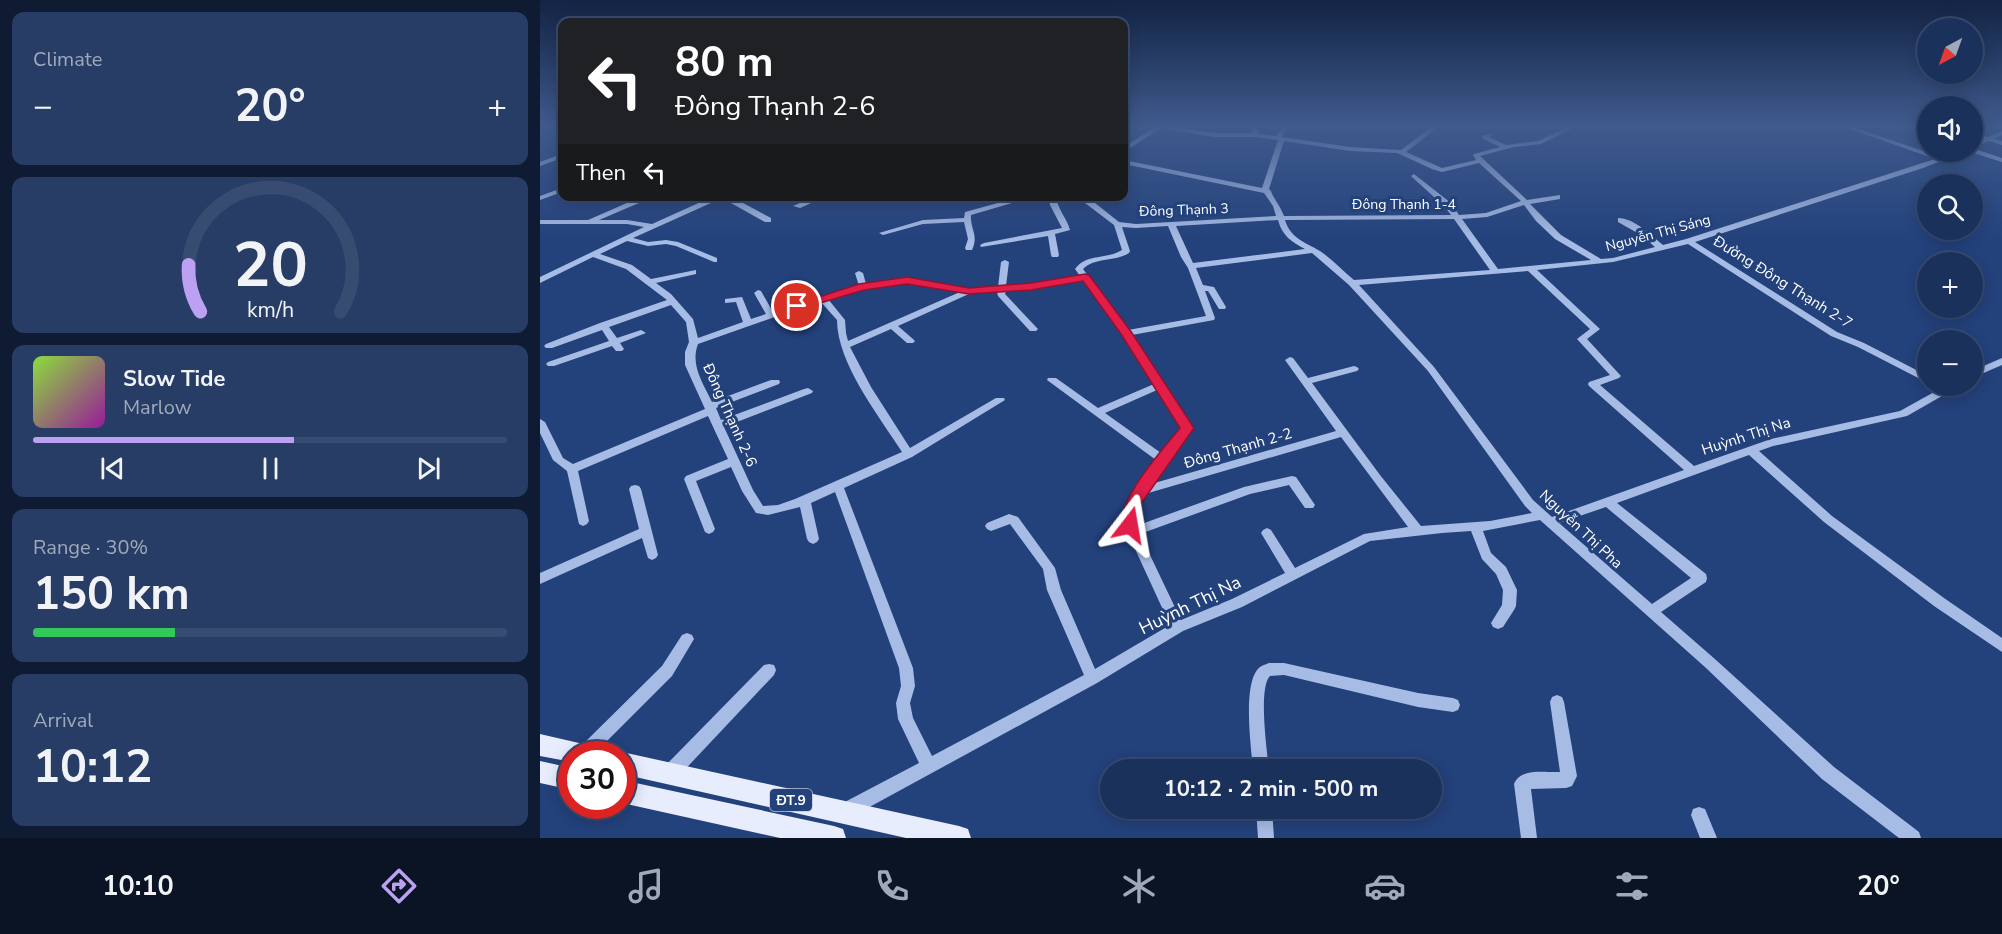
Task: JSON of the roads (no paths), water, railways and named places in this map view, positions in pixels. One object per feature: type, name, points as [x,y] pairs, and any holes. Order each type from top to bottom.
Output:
[{"type":"main road","points":[[540,745],[558,749]]},
{"type":"main road","name":"ĐT.9","points":[[636,766],[959,838]]},
{"type":"main road","points":[[540,772],[558,776]]},
{"type":"main road","name":"ĐT.9","points":[[636,793],[834,838]]},
{"type":"street","points":[[1131,164],[1269,192]]},
{"type":"street","points":[[1269,192],[1265,189],[1272,164]]},
{"type":"street","points":[[1426,164],[1442,170],[1467,164]]},
{"type":"street","points":[[1483,164],[1526,202],[1539,219],[1558,237],[1599,261]]},
{"type":"street","name":"Nguyễn Thị Sáng","points":[[1353,284],[1599,261],[1689,241],[1926,164]]},
{"type":"street","points":[[1128,171],[1137,166]]},
{"type":"street","points":[[1414,176],[1448,205],[1496,272]]},
{"type":"street","points":[[540,198],[558,191]]},
{"type":"street","name":"Nguyễn Thị Pha","points":[[1269,192],[1277,206],[1284,229],[1292,238],[1312,250],[1353,284],[1431,369],[1529,503],[1711,664],[1828,773],[1913,838]]},
{"type":"street","name":"Đông Thạnh 1-4","points":[[1280,218],[1487,215],[1526,202],[1557,196]]},
{"type":"street","points":[[590,222],[636,201]]},
{"type":"street","points":[[540,279],[710,201]]},
{"type":"street","points":[[732,201],[768,220]]},
{"type":"street","points":[[797,206],[809,201]]},
{"type":"street","points":[[969,248],[972,239],[967,219],[969,214],[1015,201]]},
{"type":"street","points":[[984,245],[1066,230],[1065,222],[1052,201]]},
{"type":"street","name":"Đông Thạnh 3","points":[[1087,201],[1118,224],[1172,224],[1280,218]]},
{"type":"street","points":[[883,233],[923,222],[967,219]]},
{"type":"street","points":[[1621,220],[1644,233],[1661,248]]},
{"type":"street","points":[[540,222],[627,222],[653,226]]},
{"type":"street","points":[[1118,224],[1126,251],[1121,255],[1080,265],[1079,269],[1126,333],[1187,428],[1162,459],[1132,504],[1130,525],[1178,627]]},
{"type":"street","points":[[1126,333],[1210,318],[1191,266],[1172,224]]},
{"type":"street","points":[[1001,232],[1001,242]]},
{"type":"street","points":[[1051,233],[1055,255]]},
{"type":"street","points":[[626,238],[648,244],[666,242],[678,244],[714,260]]},
{"type":"street","name":"Đường Đông Thạnh 2-7","points":[[1689,241],[1834,334],[1861,345],[1917,374]]},
{"type":"street","points":[[1191,266],[1312,250]]},
{"type":"street","points":[[592,254],[629,267],[673,301],[690,321],[694,342],[748,322],[862,287],[907,280],[969,291],[1031,287],[1085,278]]},
{"type":"street","points":[[1005,262],[1001,294],[1033,328]]},
{"type":"street","points":[[1531,268],[1595,329],[1582,339],[1616,376],[1593,384],[1692,471]]},
{"type":"street","points":[[650,282],[693,272]]},
{"type":"street","points":[[859,273],[862,287]]},
{"type":"street","points":[[791,287],[797,306]]},
{"type":"street","points":[[1199,287],[1211,289],[1222,307]]},
{"type":"street","points":[[845,346],[969,291]]},
{"type":"street","points":[[758,293],[771,315]]},
{"type":"street","points":[[822,298],[841,320],[839,327],[852,363],[908,454]]},
{"type":"street","points":[[728,301],[739,299],[748,322]]},
{"type":"street","points":[[549,345],[673,301]]},
{"type":"street","points":[[603,325],[616,345]]},
{"type":"street","points":[[893,326],[910,341]]},
{"type":"street","points":[[550,364],[616,345],[641,333]]},
{"type":"street","name":"Đông Thạnh 2-6","points":[[694,342],[690,352],[690,365],[755,505],[765,511],[804,500]]},
{"type":"street","points":[[1290,360],[1418,531]]},
{"type":"street","points":[[1983,370],[2002,361]]},
{"type":"street","points":[[1306,382],[1354,369]]},
{"type":"street","points":[[1052,380],[1162,459]]},
{"type":"street","points":[[572,469],[775,382]]},
{"type":"street","points":[[1099,412],[1160,385]]},
{"type":"street","points":[[718,425],[764,411],[808,391]]},
{"type":"street","points":[[752,392],[764,411]]},
{"type":"street","name":"Huỳnh Thị Na","points":[[844,811],[1092,678],[1178,627],[1237,603],[1368,537],[1546,519],[1608,502],[1772,443],[1903,414],[1931,396]]},
{"type":"street","points":[[813,539],[804,500],[908,454],[1000,400]]},
{"type":"street","points":[[540,422],[559,460],[572,469],[583,521]]},
{"type":"street","name":"Đông Thạnh 2-2","points":[[1141,491],[1343,433]]},
{"type":"street","points":[[1751,450],[1828,519],[1938,602],[2002,646]]},
{"type":"street","points":[[709,529],[690,479],[734,461]]},
{"type":"street","points":[[1133,532],[1248,490],[1292,480],[1309,505]]},
{"type":"street","points":[[838,486],[906,668],[908,686],[903,703],[906,719],[929,767]]},
{"type":"street","points":[[635,489],[652,555]]},
{"type":"street","points":[[1608,502],[1701,578],[1651,612]]},
{"type":"street","points":[[991,526],[1009,519],[1014,520],[1045,561],[1054,590],[1092,678]]},
{"type":"street","points":[[1476,527],[1486,556],[1501,571],[1510,590],[1509,606],[1498,623]]},
{"type":"street","points":[[540,579],[645,531]]},
{"type":"street","points":[[1267,533],[1293,575]]},
{"type":"street","points":[[597,741],[667,671],[687,639]]},
{"type":"street","points":[[1260,759],[1258,681],[1262,673],[1270,668],[1284,669],[1418,700],[1453,705]]},
{"type":"street","points":[[670,773],[769,670]]},
{"type":"street","points":[[1528,838],[1522,784],[1525,781],[1566,780],[1569,776],[1557,702]]},
{"type":"street","points":[[1699,815],[1709,838]]},
{"type":"street","points":[[1265,819],[1266,838]]},
{"type":"street","points":[[770,838],[792,828]]}]
